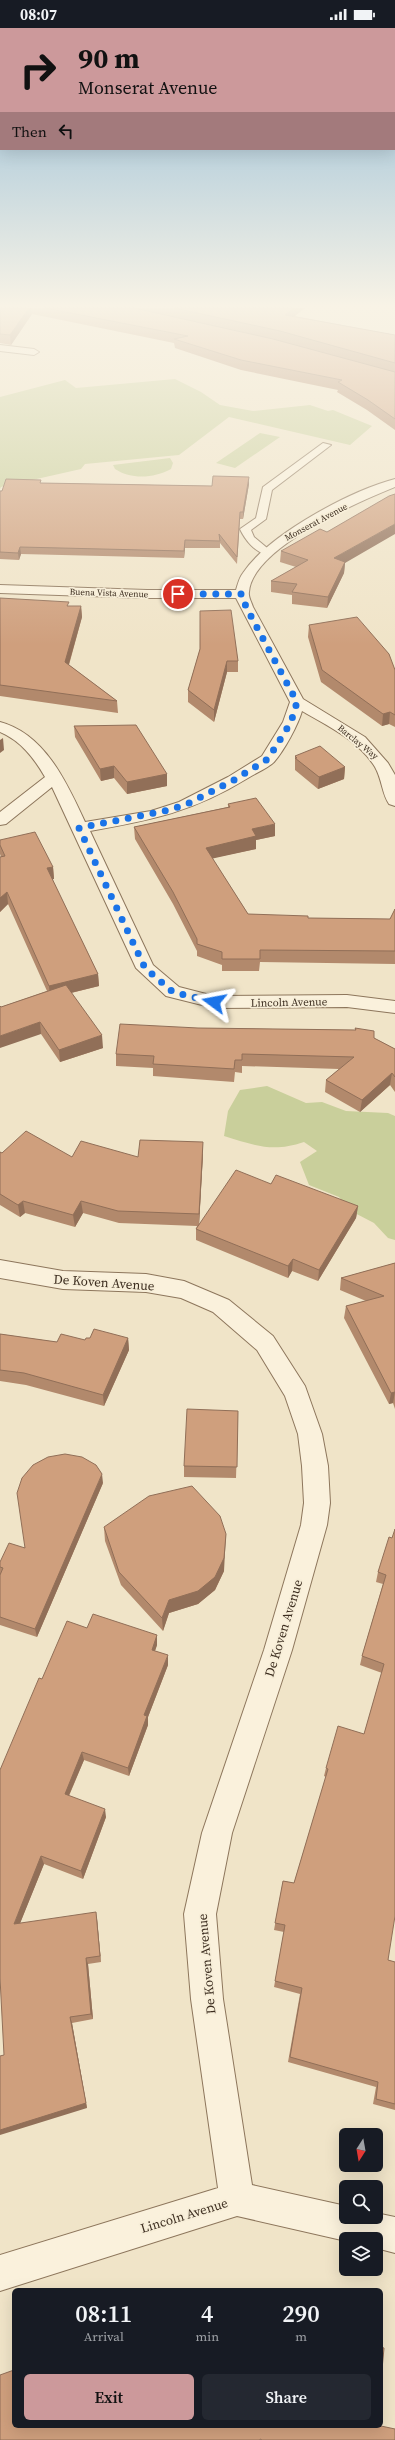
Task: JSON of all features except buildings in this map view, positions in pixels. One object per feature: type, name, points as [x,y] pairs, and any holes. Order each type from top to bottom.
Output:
[{"type":"street","name":"Monserat Avenue","points":[[242,594],[254,569],[267,552],[280,541],[331,512],[395,483]]},
{"type":"street","name":"Buena Vista Avenue","points":[[0,589],[147,594],[242,594]]},
{"type":"street","points":[[79,828],[154,815],[179,807],[234,780],[268,759],[291,722],[297,702],[246,607],[242,594]]},
{"type":"street","name":"Barclay Way","points":[[297,702],[341,728],[382,761],[390,778],[395,801]]},
{"type":"street","name":"Lincoln Avenue","points":[[0,727],[17,734],[34,750],[54,778],[145,968],[173,992],[214,1002],[347,1001],[395,1007]]},
{"type":"street","points":[[0,820],[54,778]]},
{"type":"street","name":"De Koven Avenue","points":[[0,1269],[63,1280],[146,1283],[184,1290],[220,1306],[265,1343],[296,1393],[310,1434],[316,1481],[317,1503],[314,1525],[278,1650],[235,1774],[217,1833],[200,1914],[207,1999],[237,2199]]},
{"type":"street","name":"Lincoln Avenue","points":[[0,2273],[237,2199],[395,2235]]},
{"type":"lane","points":[[267,552],[250,539],[245,529],[261,519],[267,488],[326,445]]},
{"type":"green space","points":[[0,421],[224,421],[179,455],[85,464],[81,469],[1,487],[0,489]]},
{"type":"green space","points":[[244,421],[359,421],[372,426],[350,445]]},
{"type":"green space","points":[[260,433],[280,437],[235,468],[216,463]]},
{"type":"green space","points":[[170,458],[173,463],[171,469],[150,476],[136,476],[122,473],[115,469],[113,465]]},
{"type":"green space","points":[[267,1086],[306,1103],[322,1102],[346,1111],[388,1113],[395,1116],[395,1240],[388,1238],[374,1223],[349,1210],[339,1197],[309,1185],[300,1162],[317,1151],[304,1142],[282,1147],[273,1147],[254,1145],[224,1136],[228,1111],[240,1090]]},
{"type":"route","points":[[178,594],[242,594],[246,607],[297,702],[291,722],[268,759],[234,780],[185,805],[154,815],[79,828],[145,968],[173,992],[214,1002]]}]
